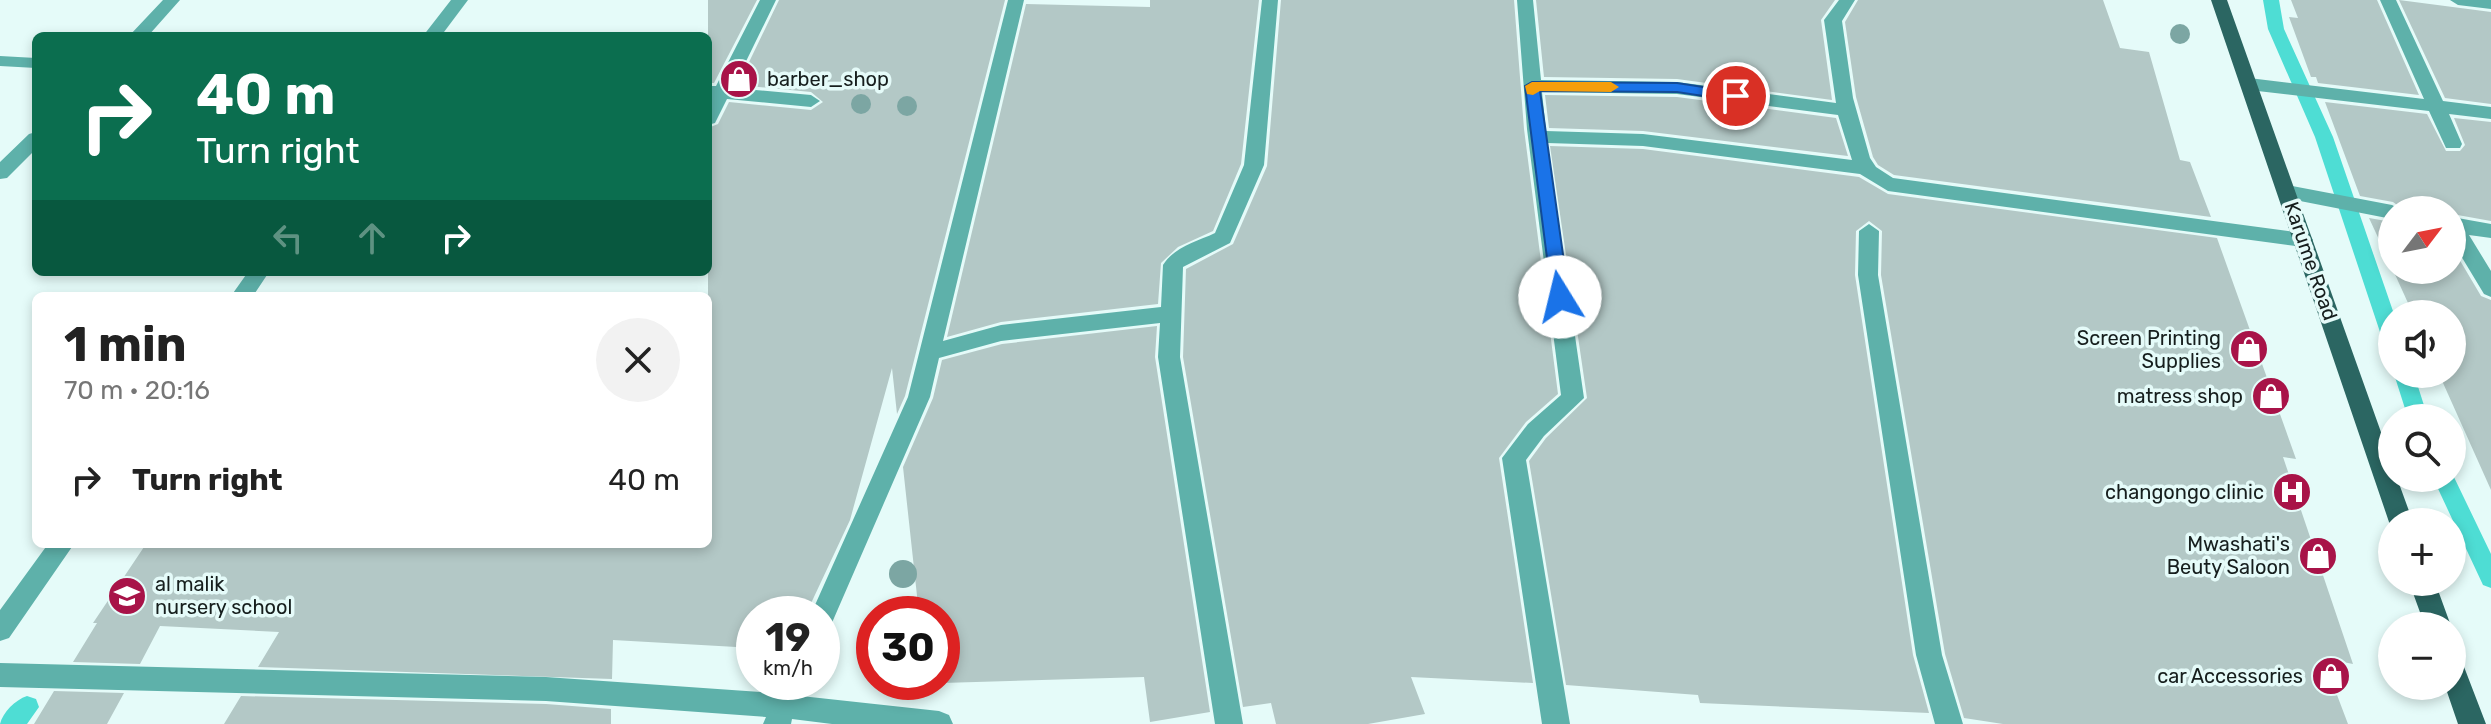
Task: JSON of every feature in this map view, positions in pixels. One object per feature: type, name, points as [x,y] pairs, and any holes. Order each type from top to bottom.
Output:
[{"type":"main road","name":"Karume Road","points":[[2219,0],[2396,508]]},
{"type":"main road","points":[[2464,700],[2472,724]]},
{"type":"street","points":[[142,32],[172,0]]},
{"type":"street","points":[[435,32],[460,0]]},
{"type":"street","points":[[768,0],[715,92],[811,101]]},
{"type":"street","points":[[831,596],[919,397],[1016,0]]},
{"type":"street","points":[[1229,724],[1169,357],[1170,314],[1173,265],[1179,258],[1223,238],[1254,165],[1270,0]]},
{"type":"street","points":[[1525,0],[1537,137],[1573,398],[1536,430],[1514,458],[1556,724]]},
{"type":"street","points":[[1847,0],[1842,12],[1833,20],[1833,48],[1847,110],[1865,168]]},
{"type":"street","points":[[2388,0],[2453,144]]},
{"type":"street","points":[[2458,0],[2491,4]]},
{"type":"street","points":[[0,61],[32,63]]},
{"type":"street","points":[[2249,84],[2491,113]]},
{"type":"street","points":[[1532,86],[1677,88],[1847,110]]},
{"type":"street","points":[[1537,137],[1643,140],[1716,152],[1865,168],[1888,184],[2303,240]]},
{"type":"street","points":[[0,173],[32,142]]},
{"type":"street","points":[[2287,192],[2378,209]]},
{"type":"street","points":[[2466,227],[2491,231]]},
{"type":"street","points":[[1869,231],[1868,275],[1927,640],[1949,724]]},
{"type":"street","points":[[2466,247],[2491,289]]},
{"type":"street","points":[[929,353],[1001,333],[1170,314]]},
{"type":"street","points":[[0,630],[59,548]]},
{"type":"street","points":[[0,675],[546,689],[784,704],[939,724]]},
{"type":"building","points":[[708,0],[757,0],[714,83],[712,32],[708,32]]},
{"type":"building","points":[[779,0],[1005,0],[905,396],[897,414],[892,368],[850,520],[814,596],[736,596],[736,647],[613,640],[612,679],[258,667],[279,632],[160,626],[140,664],[73,662],[97,623],[93,623],[143,548],[712,548],[712,292],[708,292],[708,276],[712,276],[712,126],[718,124],[729,102],[811,110],[823,102],[811,92],[738,85]]},
{"type":"building","points":[[1150,0],[1259,0],[1241,164],[1213,231],[1178,247],[1161,263],[1158,304],[1001,322],[947,337],[1026,4],[1150,7]]},
{"type":"building","points":[[1281,0],[1514,0],[1524,129],[1558,394],[1526,422],[1499,458],[1533,683],[1411,677],[1425,714],[1368,724],[1276,724],[1271,703],[1243,707],[1183,357],[1186,269],[1233,244],[1267,166]]},
{"type":"building","points":[[1536,0],[1835,0],[1821,20],[1832,100],[1677,79],[1544,77]]},
{"type":"building","points":[[1858,0],[2103,0],[2120,48],[2149,52],[2180,160],[2190,162],[2211,217],[1894,175],[1878,165],[1873,157],[1856,97],[1845,22]]},
{"type":"building","points":[[2291,0],[2377,0],[2419,95],[2318,83],[2316,77],[2311,77],[2289,17],[2298,18]]},
{"type":"building","points":[[2399,0],[2491,12],[2491,104],[2445,98]]},
{"type":"building","points":[[1545,95],[1677,97],[1836,118],[1848,156],[1643,131],[1549,128]]},
{"type":"building","points":[[2325,102],[2427,114],[2446,151],[2460,151],[2465,145],[2454,118],[2491,122],[2491,221],[2466,217],[2466,196],[2378,196],[2378,199],[2360,196]]},
{"type":"building","points":[[1550,146],[1643,149],[1859,177],[1888,194],[2217,238],[2296,459],[2283,457],[2353,664],[2323,658],[2348,724],[2003,724],[1964,718],[1945,654],[1881,275],[1882,231],[1869,221],[1856,231],[1855,275],[1913,655],[1929,713],[1700,703],[1698,695],[1566,685],[1529,461],[1546,438],[1587,398]]},
{"type":"building","points":[[2369,218],[2378,220],[2378,237]]},
{"type":"building","points":[[2466,271],[2481,296],[2491,300],[2491,490],[2466,434],[2466,404],[2452,404],[2445,388],[2466,388],[2466,300],[2407,300],[2399,284],[2466,284]]},
{"type":"building","points":[[1157,326],[1155,357],[1210,712],[1150,722],[1144,677],[960,682],[960,596],[917,596],[903,467],[933,398],[942,360],[1002,344]]},
{"type":"building","points":[[54,691],[124,693],[107,724],[34,724]]},
{"type":"building","points":[[241,696],[546,704],[611,709],[611,724],[224,724]]},
{"type":"waterway","points":[[2271,0],[2276,29],[2324,137],[2379,300]]},
{"type":"waterway","points":[[2408,388],[2414,404]]},
{"type":"waterway","points":[[2451,492],[2491,578]]},
{"type":"waterway","points":[[11,724],[27,707]]},
{"type":"slow traffic","points":[[1533,91],[1532,86],[1611,87]]},
{"type":"place","name":"barber_shop","points":[[739,79]]},
{"type":"place","name":"Screen Printing Supplies","points":[[2249,349]]},
{"type":"place","name":"matress shop","points":[[2271,396]]},
{"type":"place","name":"changongo clinic","points":[[2292,492]]},
{"type":"place","name":"Mwashati's Beuty Saloon","points":[[2318,556]]},
{"type":"place","name":"al malik nursery school","points":[[127,596]]},
{"type":"place","name":"car Accessories","points":[[2331,676]]},
{"type":"route","points":[[1560,297],[1532,86],[1677,88],[1736,96]]}]
